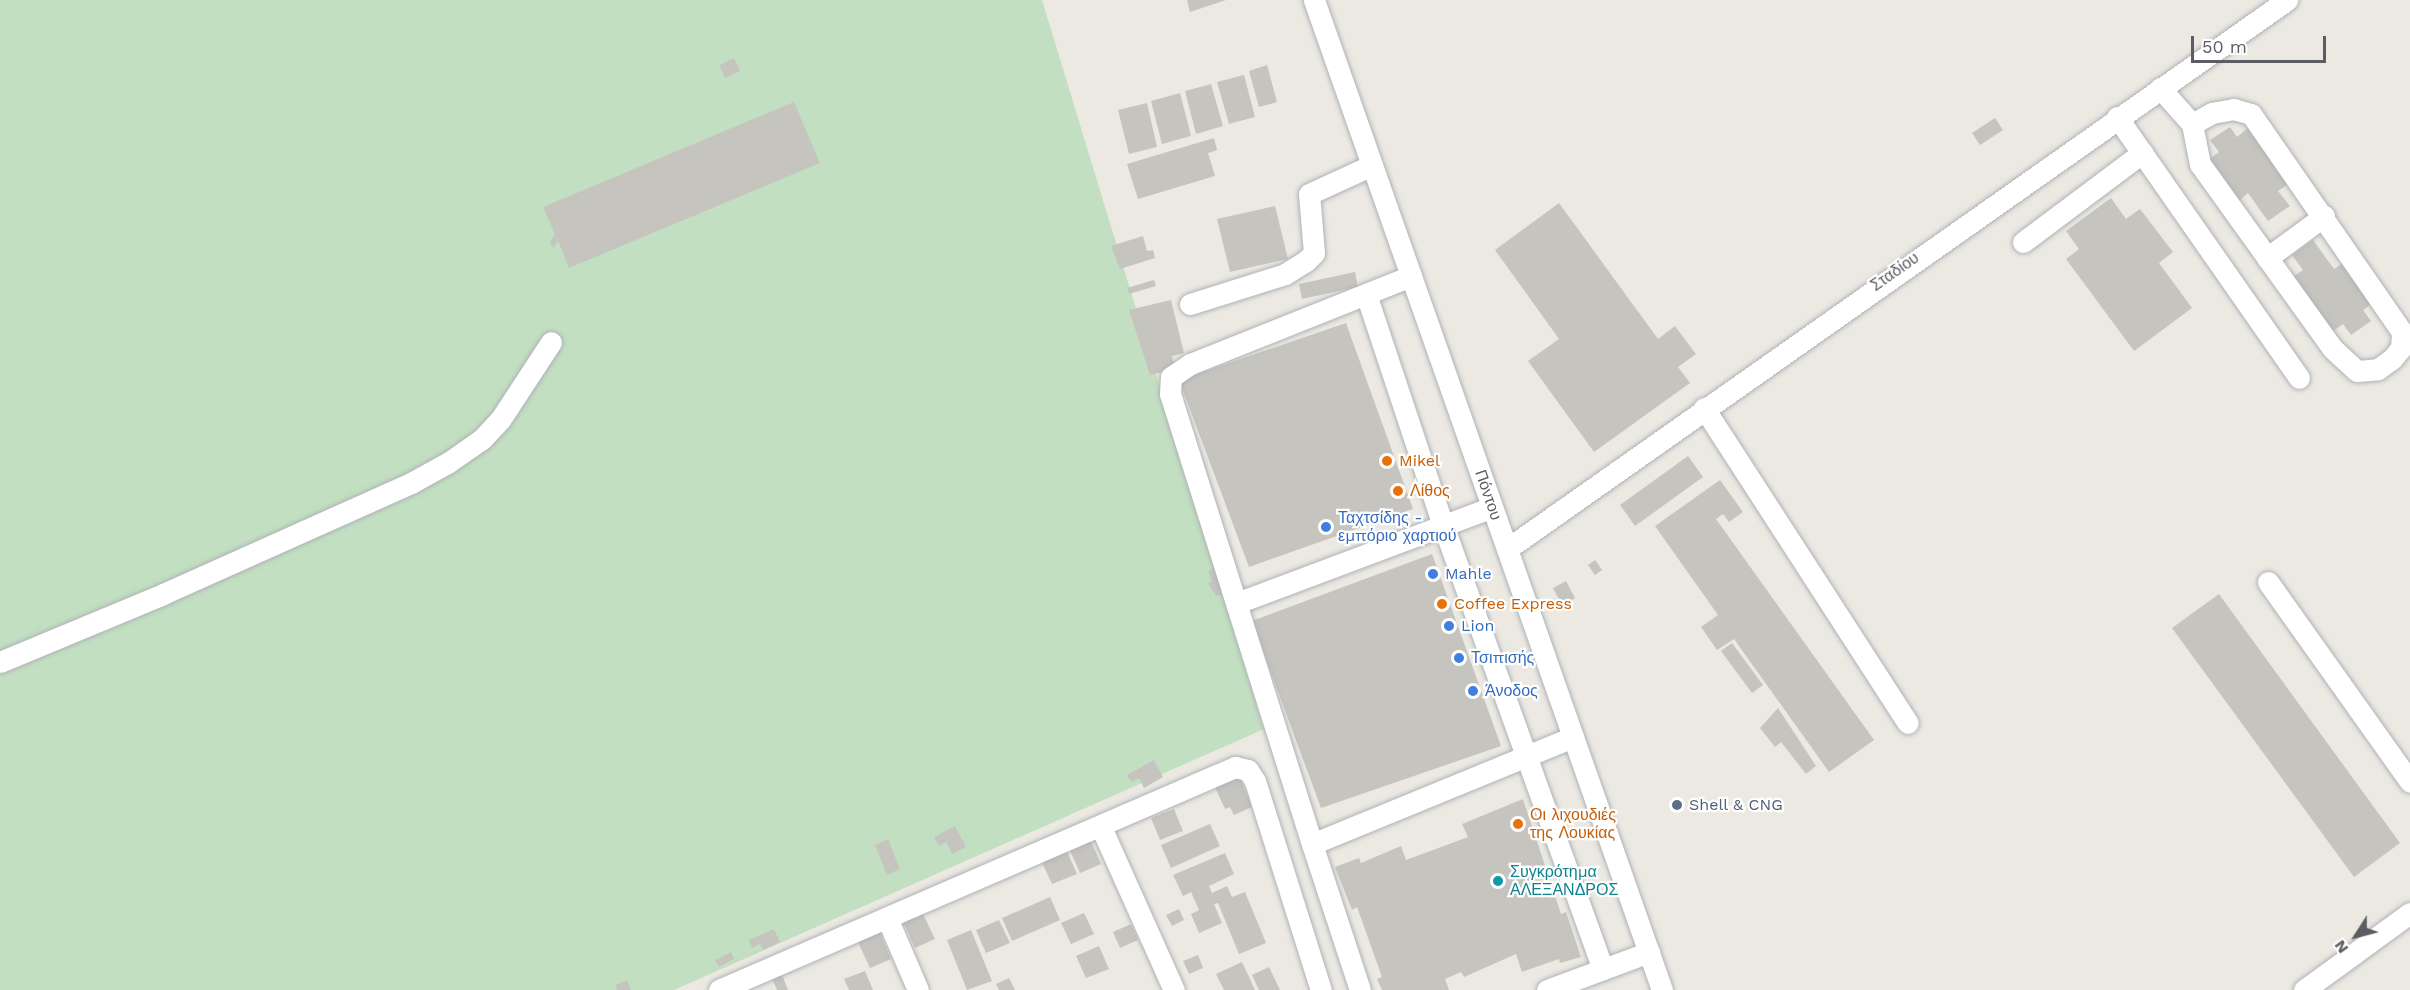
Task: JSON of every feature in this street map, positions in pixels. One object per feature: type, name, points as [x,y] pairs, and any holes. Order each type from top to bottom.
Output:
[{"type":"street","name":"Πόντου","points":[[1314,0],[1662,990]]},
{"type":"street","name":"Σταδίου","points":[[1507,549],[2117,117],[2287,0]]},
{"type":"street","points":[[2160,88],[2192,124],[2200,164],[2332,348],[2357,371],[2378,369],[2392,359],[2401,348],[2402,332],[2324,216],[2251,114],[2234,109],[2212,113],[2192,124]]},
{"type":"street","points":[[2117,117],[2300,378]]},
{"type":"street","points":[[2023,242],[2142,153]]},
{"type":"street","points":[[1190,304],[1285,274],[1306,261],[1314,253],[1310,194],[1372,165]]},
{"type":"street","points":[[2267,258],[2324,216]]},
{"type":"street","points":[[1360,990],[1170,394],[1171,377],[1190,364],[1411,276]]},
{"type":"street","points":[[1366,294],[1443,525],[1603,969]]},
{"type":"street","points":[[0,662],[163,594],[411,483],[449,462],[482,439],[500,420],[551,342]]},
{"type":"street","points":[[1704,408],[1908,723]]},
{"type":"street","points":[[1237,603],[1492,507]]},
{"type":"street","points":[[2268,582],[2410,782]]},
{"type":"street","points":[[1312,844],[1573,737]]},
{"type":"street","points":[[719,990],[1101,827],[1235,767],[1248,770],[1255,781],[1322,990]]},
{"type":"street","points":[[1101,827],[1174,990]]},
{"type":"street","points":[[2304,990],[2410,913]]},
{"type":"street","points":[[887,918],[918,990]]},
{"type":"street","points":[[1546,990],[1649,952]]},
{"type":"green space","points":[[0,0],[1042,0],[1264,729],[674,990],[0,990]]},
{"type":"building","points":[[1187,0],[1226,0],[1190,12]]},
{"type":"building","points":[[734,58],[740,71],[725,78],[719,65]]},
{"type":"building","points":[[1267,65],[1277,102],[1259,107],[1249,71]]},
{"type":"building","points":[[1244,75],[1255,117],[1229,124],[1217,82]]},
{"type":"building","points":[[1211,84],[1223,126],[1196,134],[1185,91]]},
{"type":"building","points":[[1180,93],[1191,136],[1162,144],[1151,101]]},
{"type":"building","points":[[794,102],[820,163],[569,268],[558,241],[554,248],[550,243],[555,234],[543,207]]},
{"type":"building","points":[[1147,103],[1157,147],[1129,154],[1118,110]]},
{"type":"building","points":[[1995,118],[2003,130],[1980,145],[1972,133]]},
{"type":"building","points":[[2230,127],[2237,137],[2248,128],[2288,184],[2278,191],[2290,206],[2268,221],[2248,193],[2239,201],[2208,160],[2219,152],[2210,140]]},
{"type":"building","points":[[1214,138],[1217,150],[1208,153],[1215,176],[1138,199],[1127,164]]},
{"type":"building","points":[[2111,198],[2126,219],[2140,209],[2173,252],[2159,263],[2192,308],[2134,351],[2066,259],[2079,249],[2066,231]]},
{"type":"building","points":[[1559,203],[1658,339],[1675,326],[1696,354],[1678,367],[1690,383],[1594,452],[1528,361],[1559,339],[1495,250]]},
{"type":"building","points":[[1275,206],[1288,259],[1230,272],[1217,219]]},
{"type":"building","points":[[1143,236],[1147,251],[1153,250],[1155,258],[1120,269],[1111,246]]},
{"type":"building","points":[[2313,240],[2334,269],[2343,263],[2373,303],[2363,310],[2371,321],[2351,335],[2343,324],[2332,332],[2293,277],[2303,270],[2292,255]]},
{"type":"building","points":[[1355,272],[1358,287],[1302,299],[1299,284]]},
{"type":"building","points":[[1154,280],[1156,286],[1129,294],[1127,288]]},
{"type":"building","points":[[1171,300],[1184,353],[1172,356],[1175,369],[1150,375],[1129,310]]},
{"type":"building","points":[[1346,323],[1413,509],[1249,567],[1179,380]]},
{"type":"building","points":[[1688,456],[1703,477],[1635,526],[1620,505]]},
{"type":"building","points":[[1720,480],[1743,512],[1729,522],[1723,514],[1716,519],[1874,740],[1829,772],[1734,639],[1717,650],[1701,627],[1718,615],[1655,526]]},
{"type":"building","points":[[1432,554],[1501,746],[1321,808],[1252,621]]},
{"type":"building","points":[[1595,560],[1602,570],[1595,575],[1588,565]]},
{"type":"building","points":[[1220,567],[1228,592],[1216,596],[1208,583],[1212,582],[1208,571]]},
{"type":"building","points":[[1566,581],[1575,598],[1562,605],[1553,588]]},
{"type":"building","points":[[2219,594],[2400,843],[2354,877],[2172,628]]},
{"type":"building","points":[[1732,643],[1763,685],[1752,693],[1721,651]]},
{"type":"building","points":[[1778,708],[1816,766],[1806,774],[1781,742],[1775,747],[1760,728]]},
{"type":"building","points":[[1154,760],[1163,777],[1144,788],[1139,778],[1131,782],[1127,775]]},
{"type":"building","points":[[1239,776],[1252,807],[1234,815],[1230,807],[1225,809],[1215,787]]},
{"type":"building","points":[[1523,799],[1561,914],[1566,912],[1581,957],[1560,963],[1559,959],[1522,972],[1516,954],[1464,977],[1461,972],[1445,979],[1449,990],[1382,990],[1377,979],[1382,977],[1357,907],[1352,910],[1335,867],[1359,858],[1361,863],[1401,846],[1406,860],[1468,837],[1462,824]]},
{"type":"building","points":[[1174,809],[1183,831],[1160,840],[1151,818]]},
{"type":"building","points":[[1210,824],[1220,846],[1171,868],[1161,845]]},
{"type":"building","points":[[955,826],[966,847],[952,854],[946,842],[939,846],[934,837]]},
{"type":"building","points":[[888,839],[900,869],[887,875],[875,845]]},
{"type":"building","points":[[1090,839],[1101,864],[1080,873],[1069,848]]},
{"type":"building","points":[[1066,849],[1077,874],[1052,884],[1041,860]]},
{"type":"building","points":[[1225,853],[1234,874],[1209,886],[1212,893],[1227,886],[1232,897],[1245,892],[1266,943],[1239,954],[1218,903],[1214,904],[1222,923],[1199,933],[1191,914],[1199,910],[1191,892],[1183,896],[1173,875]]},
{"type":"building","points":[[1050,897],[1060,920],[1012,941],[1002,918]]},
{"type":"building","points":[[1179,909],[1184,920],[1172,926],[1166,915]]},
{"type":"building","points":[[921,910],[935,939],[915,948],[902,919]]},
{"type":"building","points":[[1084,913],[1094,934],[1071,944],[1061,923]]},
{"type":"building","points":[[999,920],[1010,943],[986,953],[976,930]]},
{"type":"building","points":[[1131,924],[1138,940],[1120,948],[1113,932]]},
{"type":"building","points":[[774,929],[780,942],[763,950],[760,944],[752,948],[749,940]]},
{"type":"building","points":[[971,930],[992,981],[967,990],[947,940]]},
{"type":"building","points":[[879,931],[891,959],[870,968],[857,940]]},
{"type":"building","points":[[1099,946],[1109,969],[1086,978],[1076,956]]},
{"type":"building","points":[[731,952],[734,959],[719,967],[715,960]]},
{"type":"building","points":[[1198,955],[1203,968],[1189,974],[1183,961]]},
{"type":"building","points":[[1242,962],[1255,990],[1224,990],[1216,974]]},
{"type":"building","points":[[1269,967],[1280,990],[1259,990],[1252,975]]},
{"type":"building","points":[[865,971],[873,990],[849,990],[844,979]]},
{"type":"building","points":[[781,972],[788,990],[777,990],[771,976]]},
{"type":"building","points":[[1009,978],[1015,990],[999,990],[996,984]]},
{"type":"building","points":[[627,980],[631,990],[617,990],[615,985]]},
{"type":"place","name":"Mikel","points":[[1387,461]]},
{"type":"place","name":"Λίθος","points":[[1398,491]]},
{"type":"place","name":"Ταχτσίδης - εμπόριο χαρτιού","points":[[1326,527]]},
{"type":"place","name":"Mahle","points":[[1433,574]]},
{"type":"place","name":"Coffee Express","points":[[1442,604]]},
{"type":"place","name":"Lion","points":[[1449,626]]},
{"type":"place","name":"Τσιπισής","points":[[1459,658]]},
{"type":"place","name":"Άνοδος","points":[[1473,691]]},
{"type":"place","name":"Shell & CNG","points":[[1677,805]]},
{"type":"place","name":"Οι λιχουδιές της Λουκίας","points":[[1518,824]]},
{"type":"place","name":"Συγκρότημα ΑΛΕΞΑΝΔΡΟΣ","points":[[1498,881]]}]
